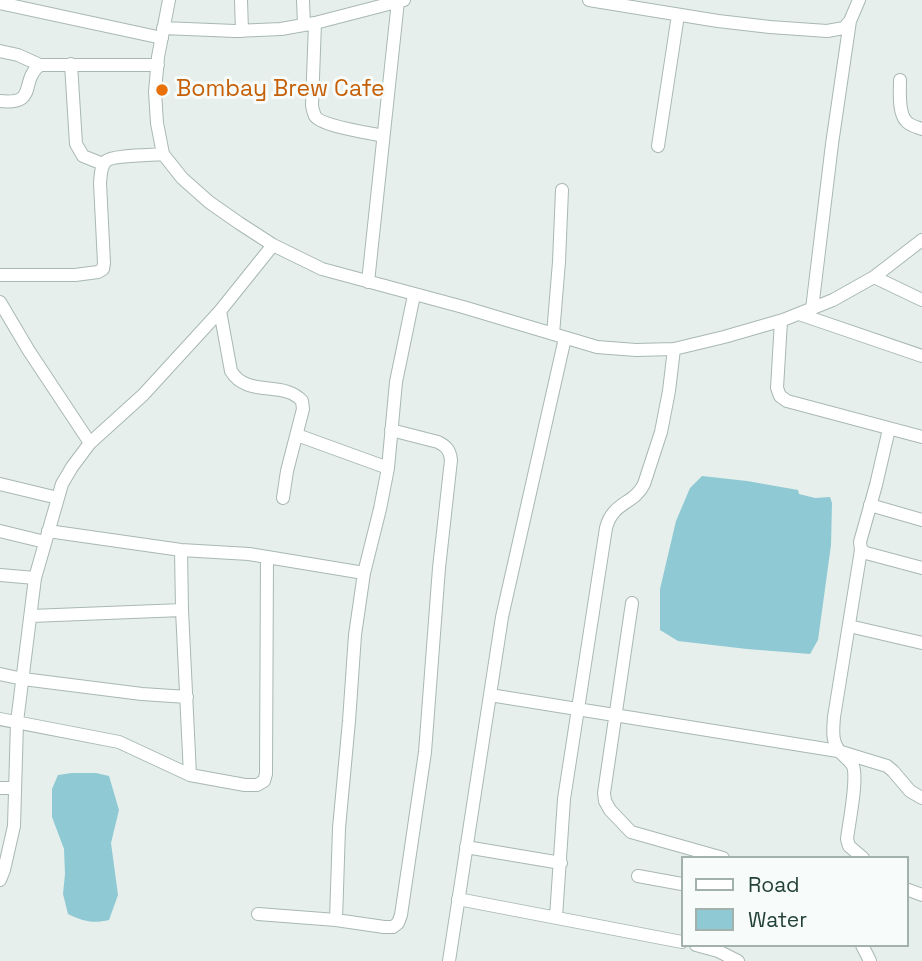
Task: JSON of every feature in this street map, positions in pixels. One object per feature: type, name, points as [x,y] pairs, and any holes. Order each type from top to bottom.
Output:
[{"type":"street","points":[[169,0],[155,92],[163,154],[182,178],[209,202],[273,245],[322,269],[597,347],[674,349],[780,321],[833,300],[874,277],[922,240]]},
{"type":"street","points":[[241,0],[242,31]]},
{"type":"street","points":[[303,0],[310,24],[314,116],[330,124],[383,136]]},
{"type":"street","points":[[589,0],[770,27],[827,31],[844,28],[850,21]]},
{"type":"street","points":[[812,309],[850,21],[859,0]]},
{"type":"street","points":[[0,4],[163,33],[281,29],[310,24],[372,4],[401,1],[383,136],[368,282]]},
{"type":"street","points":[[658,146],[678,15]]},
{"type":"street","points":[[0,51],[18,55],[40,65],[158,65]]},
{"type":"street","points":[[71,64],[76,144],[83,156],[103,164]]},
{"type":"street","points":[[0,101],[14,102],[23,99],[32,71],[40,65]]},
{"type":"street","points":[[900,80],[904,120],[922,129]]},
{"type":"street","points":[[0,275],[75,275],[99,272],[104,263],[100,183],[103,164],[107,159],[163,154]]},
{"type":"street","points":[[449,961],[502,617],[559,336],[562,190]]},
{"type":"street","points":[[0,880],[14,826],[17,722],[35,578],[62,484],[90,443],[143,395],[220,311],[273,245]]},
{"type":"street","points":[[874,277],[922,300]]},
{"type":"street","points":[[336,920],[339,828],[355,635],[364,573],[388,468],[396,382],[414,295]]},
{"type":"street","points":[[0,302],[90,443]]},
{"type":"street","points":[[220,311],[231,371],[236,379],[243,384],[291,393],[302,401],[303,409],[283,498]]},
{"type":"street","points":[[799,314],[922,356]]},
{"type":"street","points":[[780,321],[777,388],[780,396],[787,401],[922,438]]},
{"type":"street","points":[[556,917],[564,799],[609,517],[640,491],[643,484],[661,432],[674,349]]},
{"type":"street","points":[[861,856],[849,846],[854,772],[852,764],[838,751],[834,743],[834,717],[861,550],[860,542],[889,429]]},
{"type":"street","points":[[258,914],[384,927],[393,927],[398,923],[425,751],[438,581],[452,460],[445,445],[391,430]]},
{"type":"street","points":[[297,435],[388,468]]},
{"type":"street","points":[[0,484],[58,498]]},
{"type":"street","points":[[870,505],[922,520]]},
{"type":"street","points":[[0,531],[181,550],[249,554],[364,573]]},
{"type":"street","points":[[181,550],[190,775]]},
{"type":"street","points":[[861,550],[922,568]]},
{"type":"street","points":[[0,719],[119,742],[190,775],[245,785],[257,785],[264,781],[267,557]]},
{"type":"street","points":[[0,575],[35,578]]},
{"type":"street","points":[[632,603],[605,801],[631,832],[715,856]]},
{"type":"street","points":[[30,616],[182,610]]},
{"type":"street","points":[[849,626],[922,643]]},
{"type":"street","points":[[0,674],[142,694],[187,697]]},
{"type":"street","points":[[490,695],[838,751],[887,766],[910,791],[922,797]]},
{"type":"street","points":[[0,788],[16,788]]},
{"type":"street","points":[[466,847],[561,863]]},
{"type":"street","points":[[638,876],[680,884]]},
{"type":"street","points":[[458,899],[680,942]]},
{"type":"street","points":[[703,947],[738,961]]},
{"type":"water","points":[[702,476],[798,490],[799,494],[815,498],[830,497],[831,545],[818,640],[810,654],[678,641],[660,630],[660,589],[676,521],[690,488]]},
{"type":"water","points":[[72,773],[109,776],[119,810],[111,843],[118,895],[109,920],[88,921],[68,914],[63,894],[64,849],[52,817],[52,789],[58,775]]},
{"type":"place","name":"Bombay Brew Cafe","points":[[162,90]]}]
